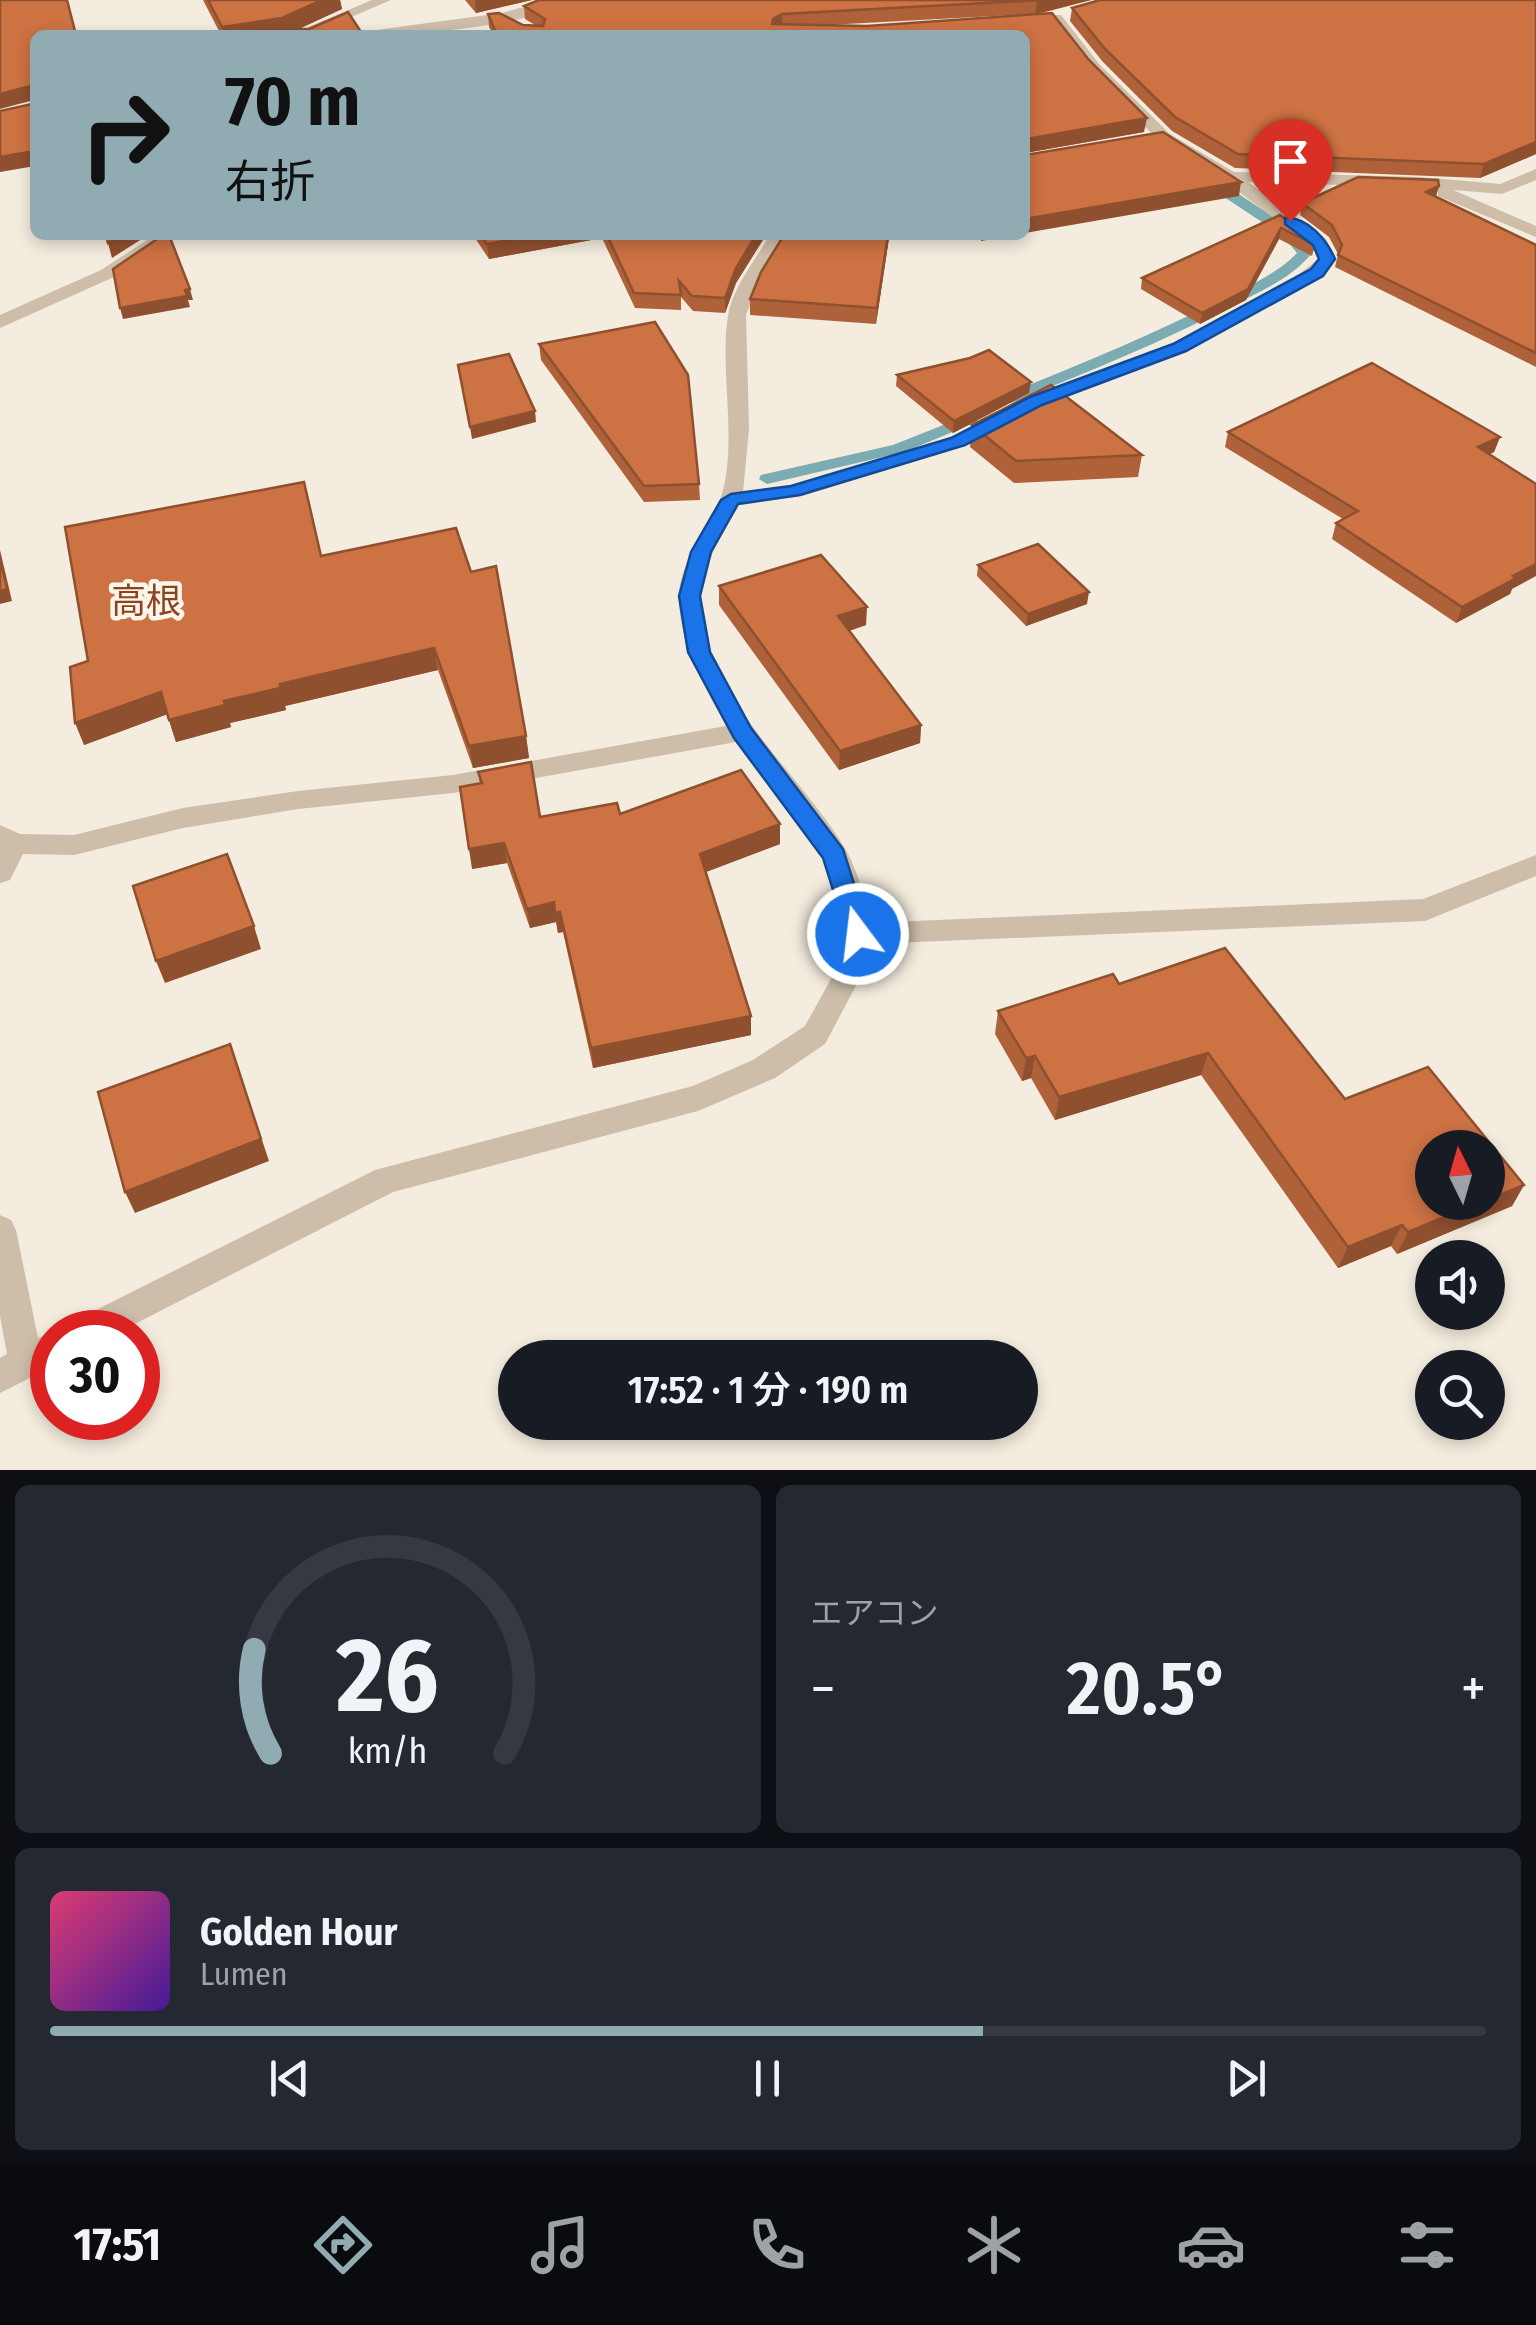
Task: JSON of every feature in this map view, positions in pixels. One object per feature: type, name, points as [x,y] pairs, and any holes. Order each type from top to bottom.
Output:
[{"type":"street","points":[[309,30],[384,0]]},
{"type":"street","points":[[408,30],[502,18],[566,0]]},
{"type":"street","points":[[502,18],[520,26]]},
{"type":"street","points":[[731,500],[794,491],[958,442],[1036,401],[1180,347],[1317,272],[1327,259],[1320,243],[1230,177],[1155,139],[1055,18]]},
{"type":"street","points":[[1230,177],[1421,182],[1502,189],[1536,174]]},
{"type":"street","points":[[1421,182],[1536,232]]},
{"type":"street","points":[[0,322],[84,285],[160,240]]},
{"type":"street","points":[[129,1310],[386,1180],[698,1098],[764,1069],[815,1035],[845,980],[858,934],[834,855],[742,732],[699,652],[690,596],[701,552],[731,500],[739,430],[737,314],[776,240]]},
{"type":"street","points":[[0,873],[8,840],[74,844],[184,818],[298,800],[454,784],[742,732]]},
{"type":"street","points":[[858,934],[1425,910],[1536,865]]},
{"type":"street","points":[[0,1230],[26,1363]]},
{"type":"building","points":[[0,0],[67,0],[75,30],[30,30],[30,86],[0,94]]},
{"type":"building","points":[[208,0],[322,0],[282,18],[222,27]]},
{"type":"building","points":[[539,0],[1042,0],[782,14],[772,24],[867,26],[1052,13],[1089,60],[1147,118],[1030,138],[1030,30],[495,30],[488,14],[499,13],[523,25],[543,26],[545,19],[524,6]]},
{"type":"building","points":[[1100,0],[1536,0],[1536,142],[1484,164],[1238,154],[1175,117],[1105,49],[1072,8]]},
{"type":"building","points":[[348,12],[360,30],[295,29],[309,29]]},
{"type":"building","points":[[30,104],[30,152],[0,157],[0,111]]},
{"type":"building","points":[[1163,132],[1241,182],[1030,218],[1030,154]]},
{"type":"building","points":[[1358,177],[1438,180],[1439,186],[1426,192],[1536,245],[1536,353],[1338,255],[1342,245],[1332,225],[1302,203]]},
{"type":"building","points":[[1280,215],[1312,238],[1315,245],[1281,228],[1248,289],[1202,313],[1142,278]]},
{"type":"building","points":[[156,240],[171,240],[190,289],[185,290],[187,296],[120,308],[113,269]]},
{"type":"building","points":[[609,240],[753,240],[736,268],[725,298],[692,296],[679,281],[681,295],[634,293]]},
{"type":"building","points":[[781,240],[887,240],[877,308],[750,299]]},
{"type":"building","points":[[655,322],[688,375],[699,484],[644,486],[539,344]]},
{"type":"building","points":[[989,350],[1031,382],[954,421],[897,375],[970,358]]},
{"type":"building","points":[[509,354],[535,411],[470,427],[458,365]]},
{"type":"building","points":[[1372,363],[1500,437],[1478,447],[1536,484],[1536,564],[1462,607],[1336,523],[1358,511],[1228,432]]},
{"type":"building","points":[[1051,385],[1142,455],[1016,461],[972,425]]},
{"type":"building","points":[[304,482],[321,556],[456,528],[471,572],[496,566],[526,736],[469,746],[434,648],[280,684],[280,688],[224,701],[225,705],[169,720],[161,692],[75,723],[70,667],[88,661],[65,527]]},
{"type":"building","points":[[1038,544],[1089,592],[1028,614],[978,565]]},
{"type":"building","points":[[821,555],[867,607],[838,616],[921,725],[840,751],[719,586]]},
{"type":"building","points":[[0,558],[7,589],[0,591]]},
{"type":"building","points":[[531,762],[540,817],[617,803],[620,814],[741,770],[780,824],[700,854],[751,1016],[591,1048],[560,912],[555,913],[554,902],[527,909],[504,843],[469,849],[460,787],[482,783],[478,772]]},
{"type":"building","points":[[227,854],[254,926],[156,961],[133,886]]},
{"type":"building","points":[[1225,948],[1345,1099],[1428,1067],[1479,1130],[1415,1130],[1415,1220],[1437,1220],[1408,1232],[1402,1225],[1348,1247],[1208,1053],[1059,1097],[1035,1056],[1026,1058],[998,1011],[1113,974],[1119,984]]},
{"type":"building","points":[[230,1044],[261,1139],[125,1192],[98,1092]]},
{"type":"building","points":[[1505,1162],[1524,1185],[1505,1193]]},
{"type":"waterway","points":[[1005,400],[1149,342],[1258,287],[1292,267],[1305,253],[1288,233],[1214,184]]},
{"type":"waterway","points":[[767,479],[899,449],[971,419]]},
{"type":"district","name":"高根","points":[[146,601]]},
{"type":"route","points":[[858,934],[834,855],[742,732],[699,652],[690,596],[701,552],[731,500],[794,491],[958,442],[1036,401],[1180,347],[1317,272],[1327,259],[1320,243],[1290,221]]}]
